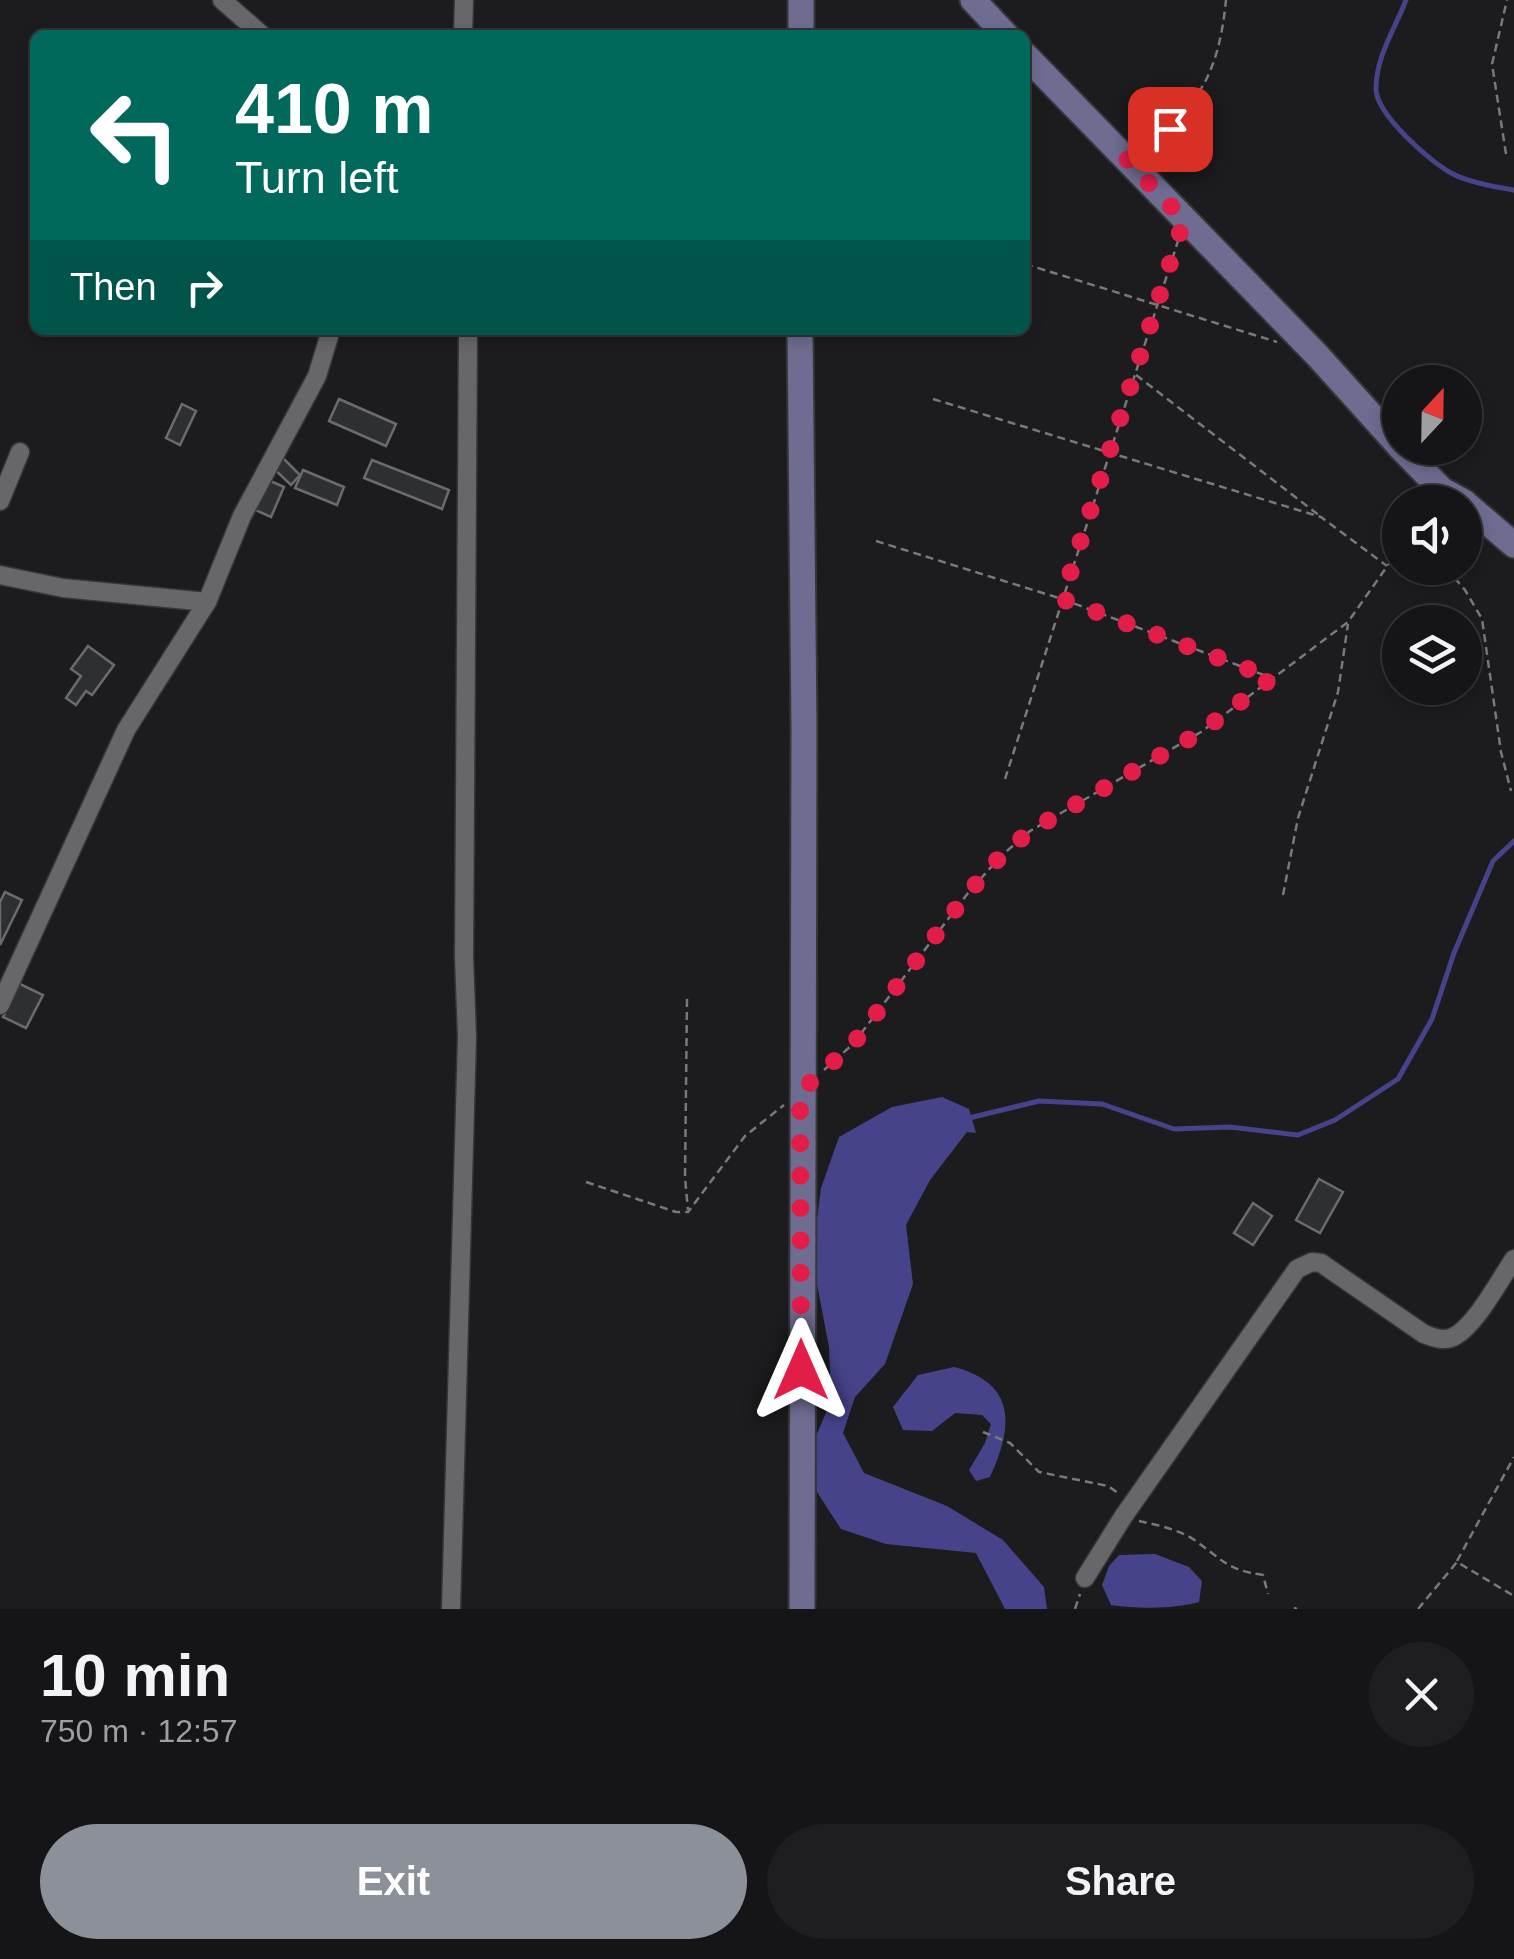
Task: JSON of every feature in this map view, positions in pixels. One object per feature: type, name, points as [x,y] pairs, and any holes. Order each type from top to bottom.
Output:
[{"type":"street","points":[[222,0],[256,30]]},
{"type":"street","points":[[463,30],[464,0]]},
{"type":"street","points":[[801,0],[802,30]]},
{"type":"street","points":[[972,0],[1001,30]]},
{"type":"street","points":[[1030,59],[1382,427]]},
{"type":"street","points":[[0,1005],[126,730],[207,602],[242,516],[316,376],[329,335]]},
{"type":"street","points":[[451,1609],[467,1038],[464,956],[468,335]]},
{"type":"street","points":[[800,335],[804,728],[800,1092],[802,1609]]},
{"type":"street","points":[[0,500],[20,452]]},
{"type":"street","points":[[1418,465],[1437,485]]},
{"type":"street","points":[[1482,518],[1514,545]]},
{"type":"street","points":[[0,575],[63,588],[207,602]]},
{"type":"street","points":[[1085,1578],[1128,1510],[1297,1269],[1312,1262],[1330,1268],[1424,1334],[1443,1340],[1456,1336],[1468,1325],[1514,1259]]},
{"type":"path","points":[[1127,160],[1170,129],[1203,90],[1219,51],[1226,0]]},
{"type":"path","points":[[1506,154],[1492,64],[1507,0]]},
{"type":"path","points":[[1005,780],[1184,220]]},
{"type":"path","points":[[1030,266],[1282,344]]},
{"type":"path","points":[[1135,374],[1382,562]]},
{"type":"path","points":[[933,399],[1324,519]]},
{"type":"path","points":[[876,541],[1062,599],[1272,678]]},
{"type":"path","points":[[688,1212],[745,1136],[853,1044],[968,893],[1020,840],[1055,815],[1201,732],[1348,622],[1382,573]]},
{"type":"path","points":[[1461,585],[1482,619],[1501,752],[1512,790]]},
{"type":"path","points":[[1283,895],[1298,818],[1338,692],[1348,622]]},
{"type":"path","points":[[686,999],[688,1212]]},
{"type":"path","points":[[586,1182],[676,1212],[688,1212]]},
{"type":"path","points":[[983,1432],[1010,1443],[1039,1472],[1108,1486],[1128,1510],[1192,1539],[1236,1572],[1264,1575],[1268,1594]]},
{"type":"path","points":[[1418,1609],[1456,1562],[1514,1457]]},
{"type":"path","points":[[1456,1562],[1514,1596]]},
{"type":"shaded area","points":[[942,1097],[969,1109],[976,1133],[967,1132],[930,1180],[906,1225],[913,1284],[885,1364],[855,1397],[843,1433],[864,1473],[947,1506],[1003,1540],[1044,1587],[1047,1609],[1005,1609],[976,1553],[886,1544],[841,1529],[817,1492],[812,1473],[811,1448],[831,1401],[829,1347],[812,1258],[821,1188],[839,1137],[892,1107]]},
{"type":"shaded area","points":[[954,1367],[989,1384],[1004,1409],[1006,1424],[998,1458],[990,1477],[976,1481],[969,1470],[991,1424],[982,1415],[955,1413],[932,1431],[903,1430],[893,1407],[918,1375]]},
{"type":"shaded area","points":[[1155,1554],[1189,1567],[1202,1581],[1199,1602],[1156,1608],[1111,1605],[1102,1585],[1109,1566],[1119,1555]]},
{"type":"building","points":[[339,399],[396,424],[386,446],[329,421]]},
{"type":"building","points":[[182,404],[196,411],[180,445],[166,438]]},
{"type":"building","points":[[283,458],[300,475],[291,485],[273,468]]},
{"type":"building","points":[[372,460],[449,490],[442,509],[364,478]]},
{"type":"building","points":[[303,470],[344,487],[337,505],[295,488]]},
{"type":"building","points":[[266,479],[284,487],[271,517],[253,509]]},
{"type":"building","points":[[88,646],[114,665],[92,695],[86,691],[76,705],[66,698],[81,676],[71,669]]},
{"type":"building","points":[[5,892],[22,900],[0,945],[0,902]]},
{"type":"building","points":[[20,984],[43,995],[26,1028],[3,1017]]},
{"type":"building","points":[[1319,1179],[1343,1192],[1320,1233],[1296,1220]]},
{"type":"building","points":[[1253,1203],[1272,1216],[1253,1245],[1234,1233]]},
{"type":"waterway","points":[[1406,0],[1383,54],[1377,77],[1378,99],[1406,137],[1443,168],[1467,180],[1514,190]]},
{"type":"waterway","points":[[965,1119],[1039,1101],[1102,1104],[1174,1129],[1230,1127],[1298,1135],[1335,1120],[1398,1079],[1432,1019],[1454,953],[1493,861],[1514,841]]},
{"type":"route","points":[[801,1370],[800,1092],[853,1044],[1000,857],[1030,831],[1201,732],[1272,678],[1062,599],[1184,220],[1127,160],[1170,129]]}]
